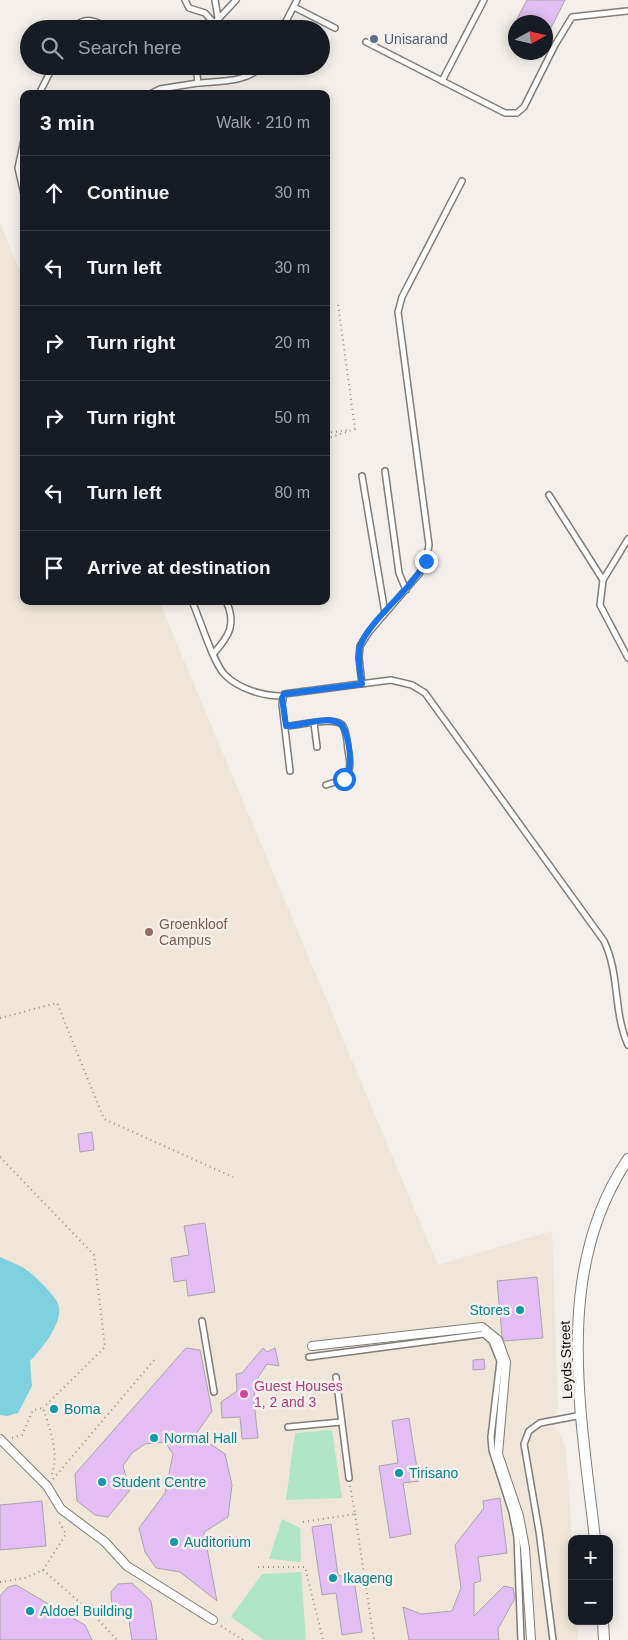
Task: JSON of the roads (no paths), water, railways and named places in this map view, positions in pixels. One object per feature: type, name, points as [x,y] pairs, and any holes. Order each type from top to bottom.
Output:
[{"type":"street","name":"Leyds Street","points":[[595,1535],[576,1339],[582,1284],[597,1219],[614,1182],[628,1159]]},
{"type":"street","points":[[312,1346],[482,1327],[498,1340],[506,1362],[498,1454],[519,1516],[525,1548],[531,1640]]},
{"type":"street","points":[[0,1439],[47,1486],[61,1509],[105,1542],[126,1566],[213,1620]]},
{"type":"street","points":[[603,1625],[604,1640]]},
{"type":"lane","points":[[185,0],[189,8],[205,13],[216,20]]},
{"type":"lane","points":[[215,0],[216,20]]},
{"type":"lane","points":[[216,20],[236,0]]},
{"type":"lane","points":[[287,20],[298,0]]},
{"type":"lane","points":[[442,81],[484,0]]},
{"type":"lane","points":[[294,7],[319,20]]},
{"type":"lane","points":[[366,42],[505,113],[517,113],[525,105],[555,45],[572,17],[627,10]]},
{"type":"lane","points":[[330,25],[335,28]]},
{"type":"lane","points":[[41,90],[48,75]]},
{"type":"lane","points":[[197,75],[198,83]]},
{"type":"lane","points":[[158,90],[244,78],[252,75]]},
{"type":"lane","points":[[20,159],[18,168],[20,177]]},
{"type":"lane","points":[[362,684],[359,658],[360,646],[385,613],[419,574],[426,561],[429,541],[410,413],[398,312],[402,297],[462,181]]},
{"type":"lane","points":[[385,471],[399,573],[406,590]]},
{"type":"lane","points":[[362,476],[385,613]]},
{"type":"lane","points":[[549,495],[603,580]]},
{"type":"lane","points":[[628,539],[603,580],[600,605],[628,658]]},
{"type":"lane","points":[[194,605],[222,671],[233,681],[263,694],[282,696],[290,693],[385,681],[401,681],[417,687],[432,700],[604,941],[612,962],[621,1019],[628,1044]]},
{"type":"lane","points":[[214,653],[228,638],[231,629],[227,605]]},
{"type":"lane","points":[[622,646],[628,642]]},
{"type":"lane","points":[[282,696],[290,770]]},
{"type":"lane","points":[[286,726],[337,722],[342,725],[346,734],[350,762],[348,773],[344,779],[326,785]]},
{"type":"lane","points":[[314,723],[317,747]]},
{"type":"lane","points":[[202,1322],[214,1392]]},
{"type":"lane","points":[[309,1357],[484,1334],[492,1341],[500,1361],[491,1437],[492,1450],[512,1512],[517,1537],[521,1640]]},
{"type":"lane","points":[[336,1376],[349,1478]]},
{"type":"lane","points":[[553,1640],[540,1532],[524,1444],[529,1431],[540,1423],[582,1415]]},
{"type":"lane","points":[[288,1427],[341,1422]]},
{"type":"water","points":[[0,1257],[24,1268],[33,1275],[53,1295],[58,1304],[59,1311],[58,1319],[51,1335],[30,1361],[32,1386],[18,1413],[7,1416],[0,1415]]},
{"type":"place","name":"Unisarand","points":[[374,39]]},
{"type":"place","name":"Groenkloof Campus","points":[[149,932]]},
{"type":"place","name":"Stores","points":[[520,1310]]},
{"type":"place","name":"Guest Houses 1, 2 and 3","points":[[244,1394]]},
{"type":"place","name":"Boma","points":[[54,1409]]},
{"type":"place","name":"Normal Hall","points":[[154,1438]]},
{"type":"place","name":"Tirisano","points":[[399,1473]]},
{"type":"place","name":"Student Centre","points":[[102,1482]]},
{"type":"place","name":"Auditorium","points":[[174,1542]]},
{"type":"place","name":"Ikageng","points":[[333,1578]]},
{"type":"place","name":"Aldoel Building","points":[[30,1611]]}]
